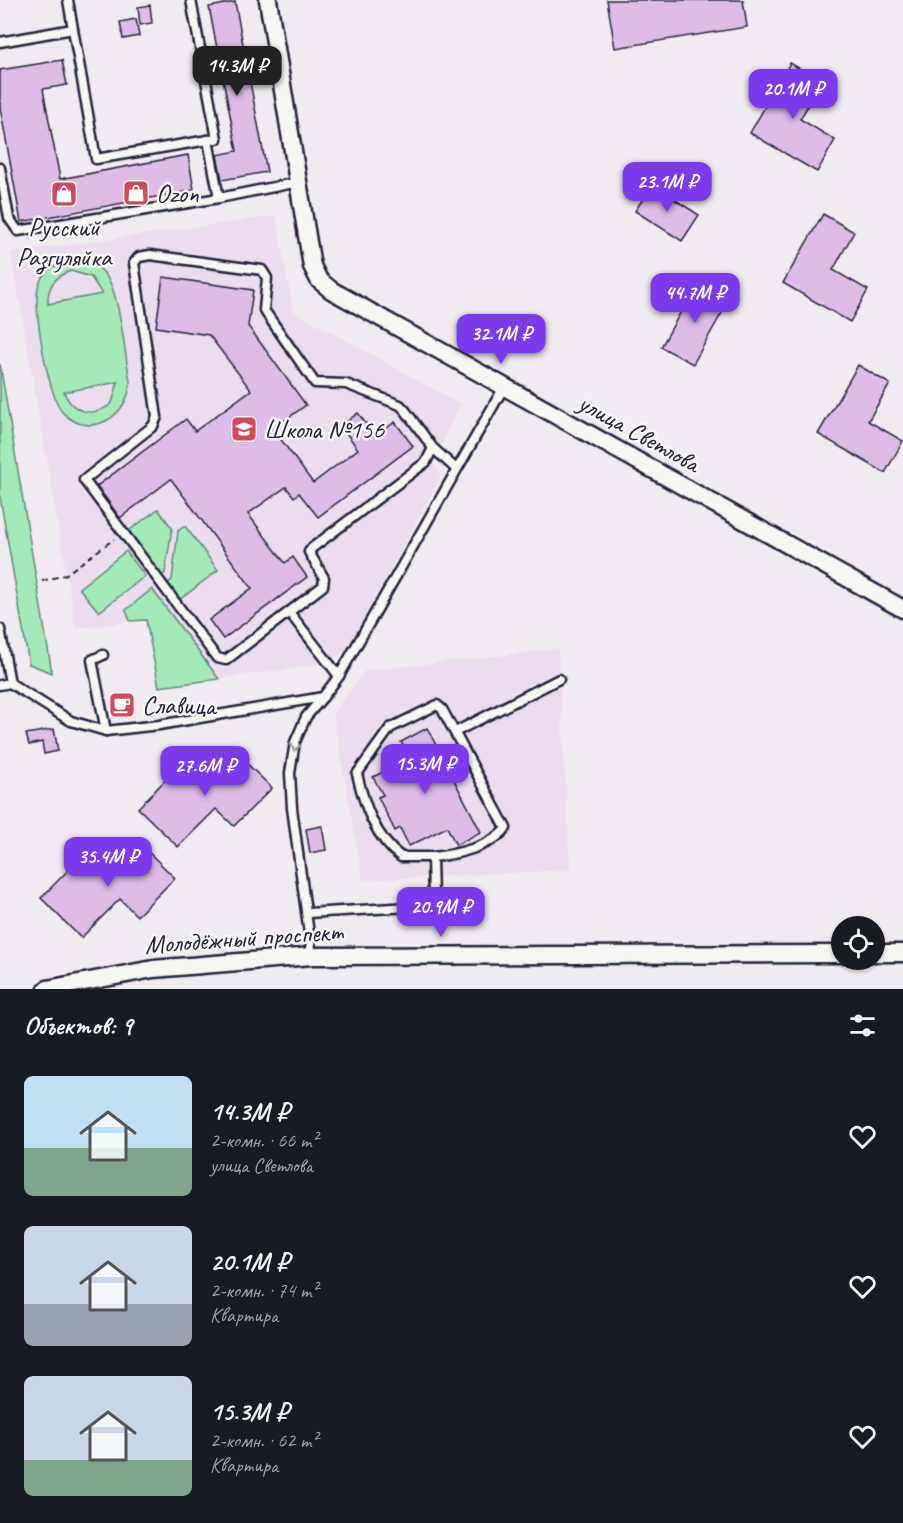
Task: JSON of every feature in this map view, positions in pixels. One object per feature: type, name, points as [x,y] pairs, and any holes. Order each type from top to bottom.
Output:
[{"type":"street","name":"улица Светлова","points":[[268,0],[300,182],[312,267],[319,280],[331,290],[903,609]]},
{"type":"street","points":[[885,953],[903,953]]},
{"type":"street","name":"Молодёжный проспект","points":[[47,989],[71,987],[153,969],[312,956],[831,954]]},
{"type":"lane","points":[[68,0],[96,159],[217,139],[191,0]]},
{"type":"lane","points":[[0,42],[73,28]]},
{"type":"lane","points":[[208,140],[219,198]]},
{"type":"lane","points":[[0,168],[9,218],[18,231],[219,198],[300,182]]},
{"type":"lane","points":[[433,448],[426,462],[309,552],[310,558],[325,582],[289,612],[221,661],[84,480],[153,426],[157,417],[134,263],[139,257],[150,255],[262,270],[267,278],[264,310],[315,383],[346,384],[400,405],[433,448],[456,469]]},
{"type":"lane","points":[[312,956],[292,808],[290,773],[298,734],[306,717],[339,676],[504,387]]},
{"type":"lane","points":[[289,612],[339,676]]},
{"type":"lane","points":[[0,629],[10,683]]},
{"type":"lane","points":[[103,655],[92,660],[106,731]]},
{"type":"lane","points":[[455,732],[560,679]]},
{"type":"lane","points":[[0,685],[10,683],[71,721],[106,731],[159,725],[323,697]]},
{"type":"lane","points":[[437,705],[442,709],[455,732],[506,828],[497,836],[460,854],[432,858],[401,857],[380,836],[363,800],[357,771],[390,728],[437,705]]},
{"type":"lane","points":[[308,913],[427,906],[433,898],[432,858]]},
{"type":"path","points":[[42,581],[65,575],[122,533]]},
{"type":"shaded area","name":"Школа №156","points":[[276,216],[293,311],[460,404],[432,464],[441,475],[346,652],[316,665],[159,687],[146,620],[76,628],[11,253]]},
{"type":"shaded area","points":[[558,649],[570,870],[363,880],[333,713],[365,671]]},
{"type":"green space","points":[[70,260],[90,263],[99,268],[111,285],[118,311],[130,381],[123,404],[107,420],[97,424],[85,425],[63,413],[52,390],[39,329],[37,294],[41,279],[47,271]],"holes":[[[71,271],[91,277],[102,294],[48,304],[49,292],[53,283]],[[118,382],[112,403],[99,411],[79,409],[73,405],[64,392]]]},
{"type":"green space","points":[[0,364],[52,673],[29,664],[0,497]]},
{"type":"green space","points":[[158,509],[172,528],[165,573],[160,578],[126,533]]},
{"type":"green space","points":[[185,526],[218,570],[178,601],[165,585],[172,580],[178,531]]},
{"type":"green space","points":[[126,551],[145,576],[99,612],[79,588]]},
{"type":"green space","points":[[152,589],[219,679],[159,687],[146,620],[130,621],[126,610]]},
{"type":"building","points":[[607,0],[743,0],[747,27],[615,48]]},
{"type":"building","points":[[235,2],[267,172],[222,180],[217,155],[237,151],[209,7]]},
{"type":"building","points":[[150,5],[152,23],[140,25],[138,7]]},
{"type":"building","points":[[136,19],[139,36],[123,39],[120,22]]},
{"type":"building","points":[[62,60],[67,85],[43,89],[60,179],[188,155],[194,190],[21,222],[0,107],[0,70]]},
{"type":"building","points":[[790,63],[822,82],[800,119],[835,140],[817,172],[750,133]]},
{"type":"building","points":[[652,185],[699,215],[682,241],[635,211]]},
{"type":"building","points":[[823,214],[854,232],[833,270],[868,290],[850,322],[783,283]]},
{"type":"building","points":[[163,277],[253,290],[248,326],[306,405],[273,429],[313,483],[358,449],[341,426],[358,413],[375,436],[395,422],[413,446],[318,517],[299,493],[294,497],[286,487],[248,514],[285,563],[293,557],[307,577],[223,639],[209,620],[252,588],[171,479],[120,518],[97,486],[186,419],[195,431],[251,390],[209,335],[156,327]]},
{"type":"building","points":[[696,285],[728,302],[693,364],[661,347]]},
{"type":"building","points":[[858,365],[890,384],[868,421],[903,441],[885,473],[818,434]]},
{"type":"building","points":[[427,728],[481,832],[456,845],[447,827],[409,846],[400,828],[395,831],[378,797],[383,795],[373,777],[410,758],[401,742]]},
{"type":"building","points":[[54,729],[58,751],[44,754],[42,742],[29,745],[26,734]]},
{"type":"building","points":[[231,748],[272,788],[234,826],[216,809],[178,847],[138,808],[178,767],[195,784]]},
{"type":"building","points":[[322,826],[326,850],[310,853],[306,829]]},
{"type":"building","points":[[134,838],[175,878],[137,916],[120,899],[81,938],[41,898],[81,857],[99,875]]},
{"type":"place","name":"Ozon","points":[[136,193]]},
{"type":"place","name":"Русский Разгуляйка","points":[[64,194]]},
{"type":"place","name":"Школа №156","points":[[244,429]]},
{"type":"place","name":"Славица","points":[[122,705]]}]
